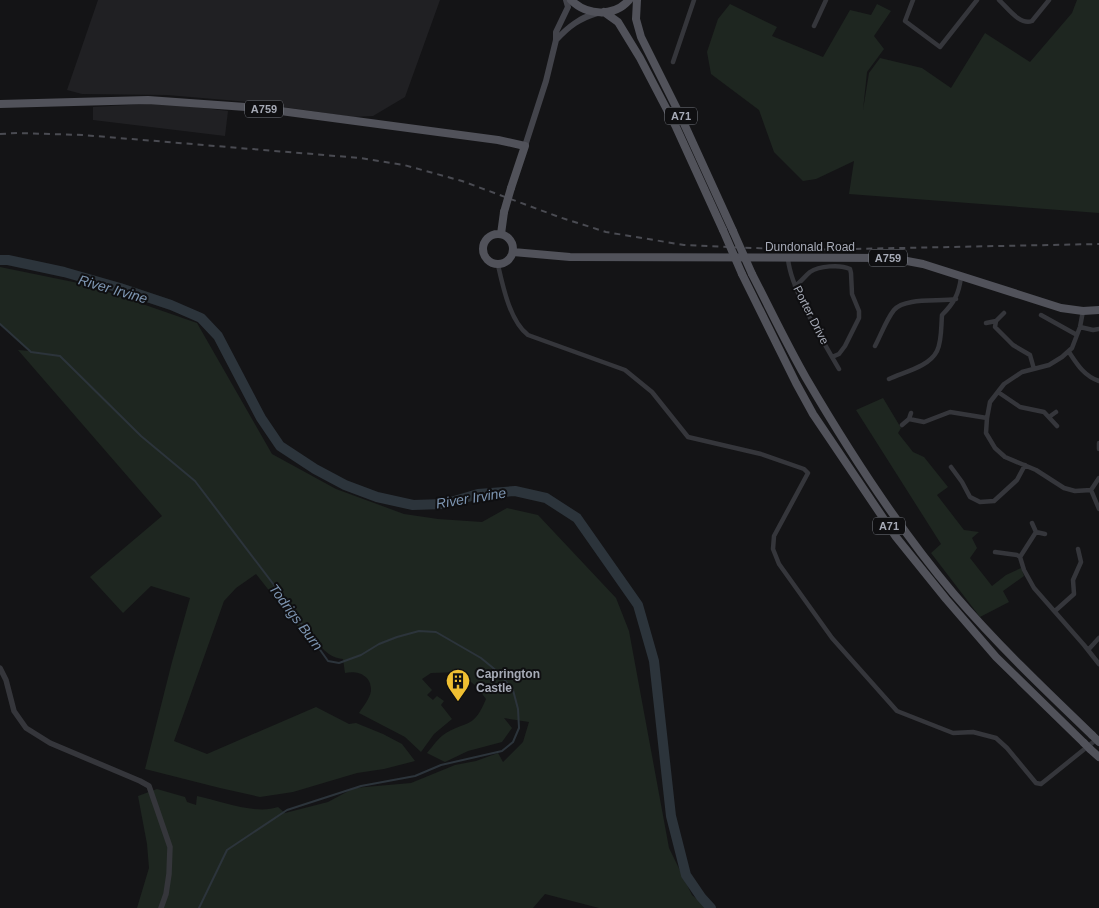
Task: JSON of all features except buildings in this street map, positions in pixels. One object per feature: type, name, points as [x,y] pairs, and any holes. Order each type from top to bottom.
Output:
[{"type":"main road","points":[[501,234],[504,212],[511,188],[546,81],[556,40],[556,32],[568,7],[566,0]]},
{"type":"main road","name":"A71","points":[[571,0],[580,7],[601,12],[618,22],[640,58],[676,126],[742,274],[796,383],[813,414],[896,537],[996,657],[1099,757]]},
{"type":"main road","points":[[556,40],[574,22],[583,17],[618,9],[629,0]]},
{"type":"main road","name":"A71","points":[[637,0],[636,19],[641,36],[681,117],[752,274],[806,377],[864,471],[906,533],[954,593],[1005,651],[1095,736],[1099,742]]},
{"type":"main road","name":"A759","points":[[0,104],[148,100],[230,106],[488,139],[525,146]]},
{"type":"main road","points":[[501,234],[511,240],[513,252],[508,261],[498,264],[488,260],[483,250],[487,239],[492,235],[501,234]]},
{"type":"main road","name":"Dundonald Road","points":[[513,252],[570,257],[891,258],[923,264],[1060,308],[1083,311],[1099,310]]},
{"type":"street","points":[[673,62],[694,0]]},
{"type":"street","points":[[814,26],[826,0]]},
{"type":"street","points":[[913,0],[905,21],[940,47],[977,0]]},
{"type":"street","points":[[999,0],[1023,21],[1028,23],[1032,21],[1049,0]]},
{"type":"street","name":"Porter Drive","points":[[788,259],[795,286],[839,369]]},
{"type":"street","points":[[498,264],[504,293],[520,329],[528,334],[625,370],[652,392],[688,437],[761,454],[804,469],[808,473],[774,536],[773,549],[779,564],[832,638],[897,710],[953,732],[973,732],[996,738],[1007,748],[1036,783],[1041,784],[1095,736]]},
{"type":"street","points":[[795,286],[816,269],[844,266],[850,269],[852,294],[859,311],[859,318],[845,346],[839,354],[832,357]]},
{"type":"street","points":[[889,379],[924,364],[937,351],[941,334],[942,315],[956,299],[962,278]]},
{"type":"street","points":[[875,346],[893,311],[898,306],[908,302],[956,299]]},
{"type":"street","points":[[1083,311],[1080,328],[1069,352],[1049,365],[1022,372],[1004,384],[990,402],[986,433],[995,448],[1005,458],[1042,473],[1064,488],[1075,492],[1091,490],[1099,478]]},
{"type":"street","points":[[986,323],[996,321],[1004,314]]},
{"type":"street","points":[[1041,315],[1077,335]]},
{"type":"street","points":[[996,321],[996,327],[1003,336],[1013,345],[1030,355],[1034,369]]},
{"type":"street","points":[[1080,328],[1099,329]]},
{"type":"street","points":[[1069,352],[1080,369],[1091,378],[1099,381]]},
{"type":"street","points":[[998,392],[1020,407],[1044,412],[1057,426]]},
{"type":"street","points":[[902,425],[909,419],[911,412]]},
{"type":"street","points":[[909,419],[924,422],[950,412],[987,418]]},
{"type":"street","points":[[1049,417],[1056,412]]},
{"type":"street","points":[[1099,443],[1099,449]]},
{"type":"street","points":[[951,467],[970,497],[980,502],[994,501],[1017,480],[1025,465]]},
{"type":"street","points":[[1091,490],[1099,509]]},
{"type":"street","points":[[1032,523],[1036,532]]},
{"type":"street","points":[[1036,532],[1045,534]]},
{"type":"street","points":[[1020,557],[1036,532]]},
{"type":"street","points":[[1000,546],[998,552],[1020,557],[1024,570],[1034,588],[1099,664]]},
{"type":"street","points":[[1055,611],[1074,594],[1073,580],[1081,562],[1078,550]]},
{"type":"street","points":[[1081,562],[1088,564]]},
{"type":"street","points":[[1088,650],[1099,638]]},
{"type":"street","points":[[1075,644],[1079,639]]},
{"type":"street","points":[[0,668],[6,680],[14,710],[26,728],[50,743],[149,786],[170,847],[168,884],[161,908]]},
{"type":"shaded area","points":[[98,0],[440,0],[405,97],[373,116],[353,117],[249,102],[167,95],[82,94],[67,90]]},
{"type":"shaded area","points":[[1077,0],[1099,0],[1099,213],[849,194],[854,161],[816,179],[803,181],[774,152],[759,110],[711,74],[707,52],[718,19],[730,4],[777,27],[772,36],[823,57],[850,10],[871,15],[877,4],[891,11],[874,36],[884,49],[867,72],[863,110],[869,73],[880,58],[922,68],[951,88],[985,33],[1030,62],[1072,13]]},
{"type":"shaded area","points":[[163,103],[228,111],[225,136],[93,120],[93,107]]},
{"type":"shaded area","points":[[0,267],[88,285],[197,323],[272,454],[336,489],[404,514],[438,519],[482,522],[507,508],[538,515],[616,598],[629,631],[669,848],[692,895],[707,908],[599,908],[545,894],[533,908],[137,908],[149,868],[147,844],[138,796],[157,789],[185,797],[187,802],[196,805],[197,796],[249,808],[269,809],[278,807],[285,813],[328,802],[354,788],[411,783],[455,765],[476,761],[498,753],[503,762],[523,742],[529,722],[504,718],[512,728],[502,742],[468,751],[445,762],[427,753],[443,735],[474,719],[486,699],[477,687],[459,672],[431,673],[422,679],[432,690],[427,695],[433,700],[437,696],[444,701],[441,705],[452,719],[434,734],[421,752],[405,737],[359,713],[371,691],[369,681],[359,673],[345,673],[343,659],[327,652],[309,629],[302,632],[256,574],[236,588],[224,601],[174,741],[207,754],[316,707],[349,724],[356,723],[402,744],[415,761],[384,769],[357,773],[293,792],[260,797],[145,769],[190,598],[151,586],[123,613],[90,577],[162,516],[18,350],[30,351],[0,324]]},
{"type":"shaded area","points":[[883,398],[901,428],[898,433],[913,452],[924,457],[948,487],[937,495],[964,530],[979,532],[972,538],[977,548],[970,558],[992,586],[1006,575],[1021,568],[1024,576],[1003,591],[1009,602],[980,617],[931,553],[941,544],[856,410]]},
{"type":"waterway","name":"River Irvine","points":[[0,260],[64,272],[120,288],[171,305],[201,318],[218,336],[261,418],[280,446],[315,469],[345,485],[377,497],[413,505],[444,504],[478,494],[515,491],[546,498],[577,518],[638,605],[654,661],[671,816],[686,875],[711,908]]},
{"type":"waterway","name":"Todrigs Burn","points":[[0,324],[31,352],[60,356],[141,436],[195,481],[274,585],[328,661],[339,663],[361,655],[379,644],[419,631],[436,632],[481,658],[498,672],[513,690],[518,709],[519,728],[513,742],[502,751],[441,765],[415,776],[361,786],[287,810],[227,850],[199,908]]},
{"type":"railway","points":[[0,134],[83,135],[360,158],[404,165],[462,181],[559,217],[606,232],[684,245],[800,250],[1099,244]]},
{"type":"place","name":"Caprington Castle","points":[[458,702]]}]
